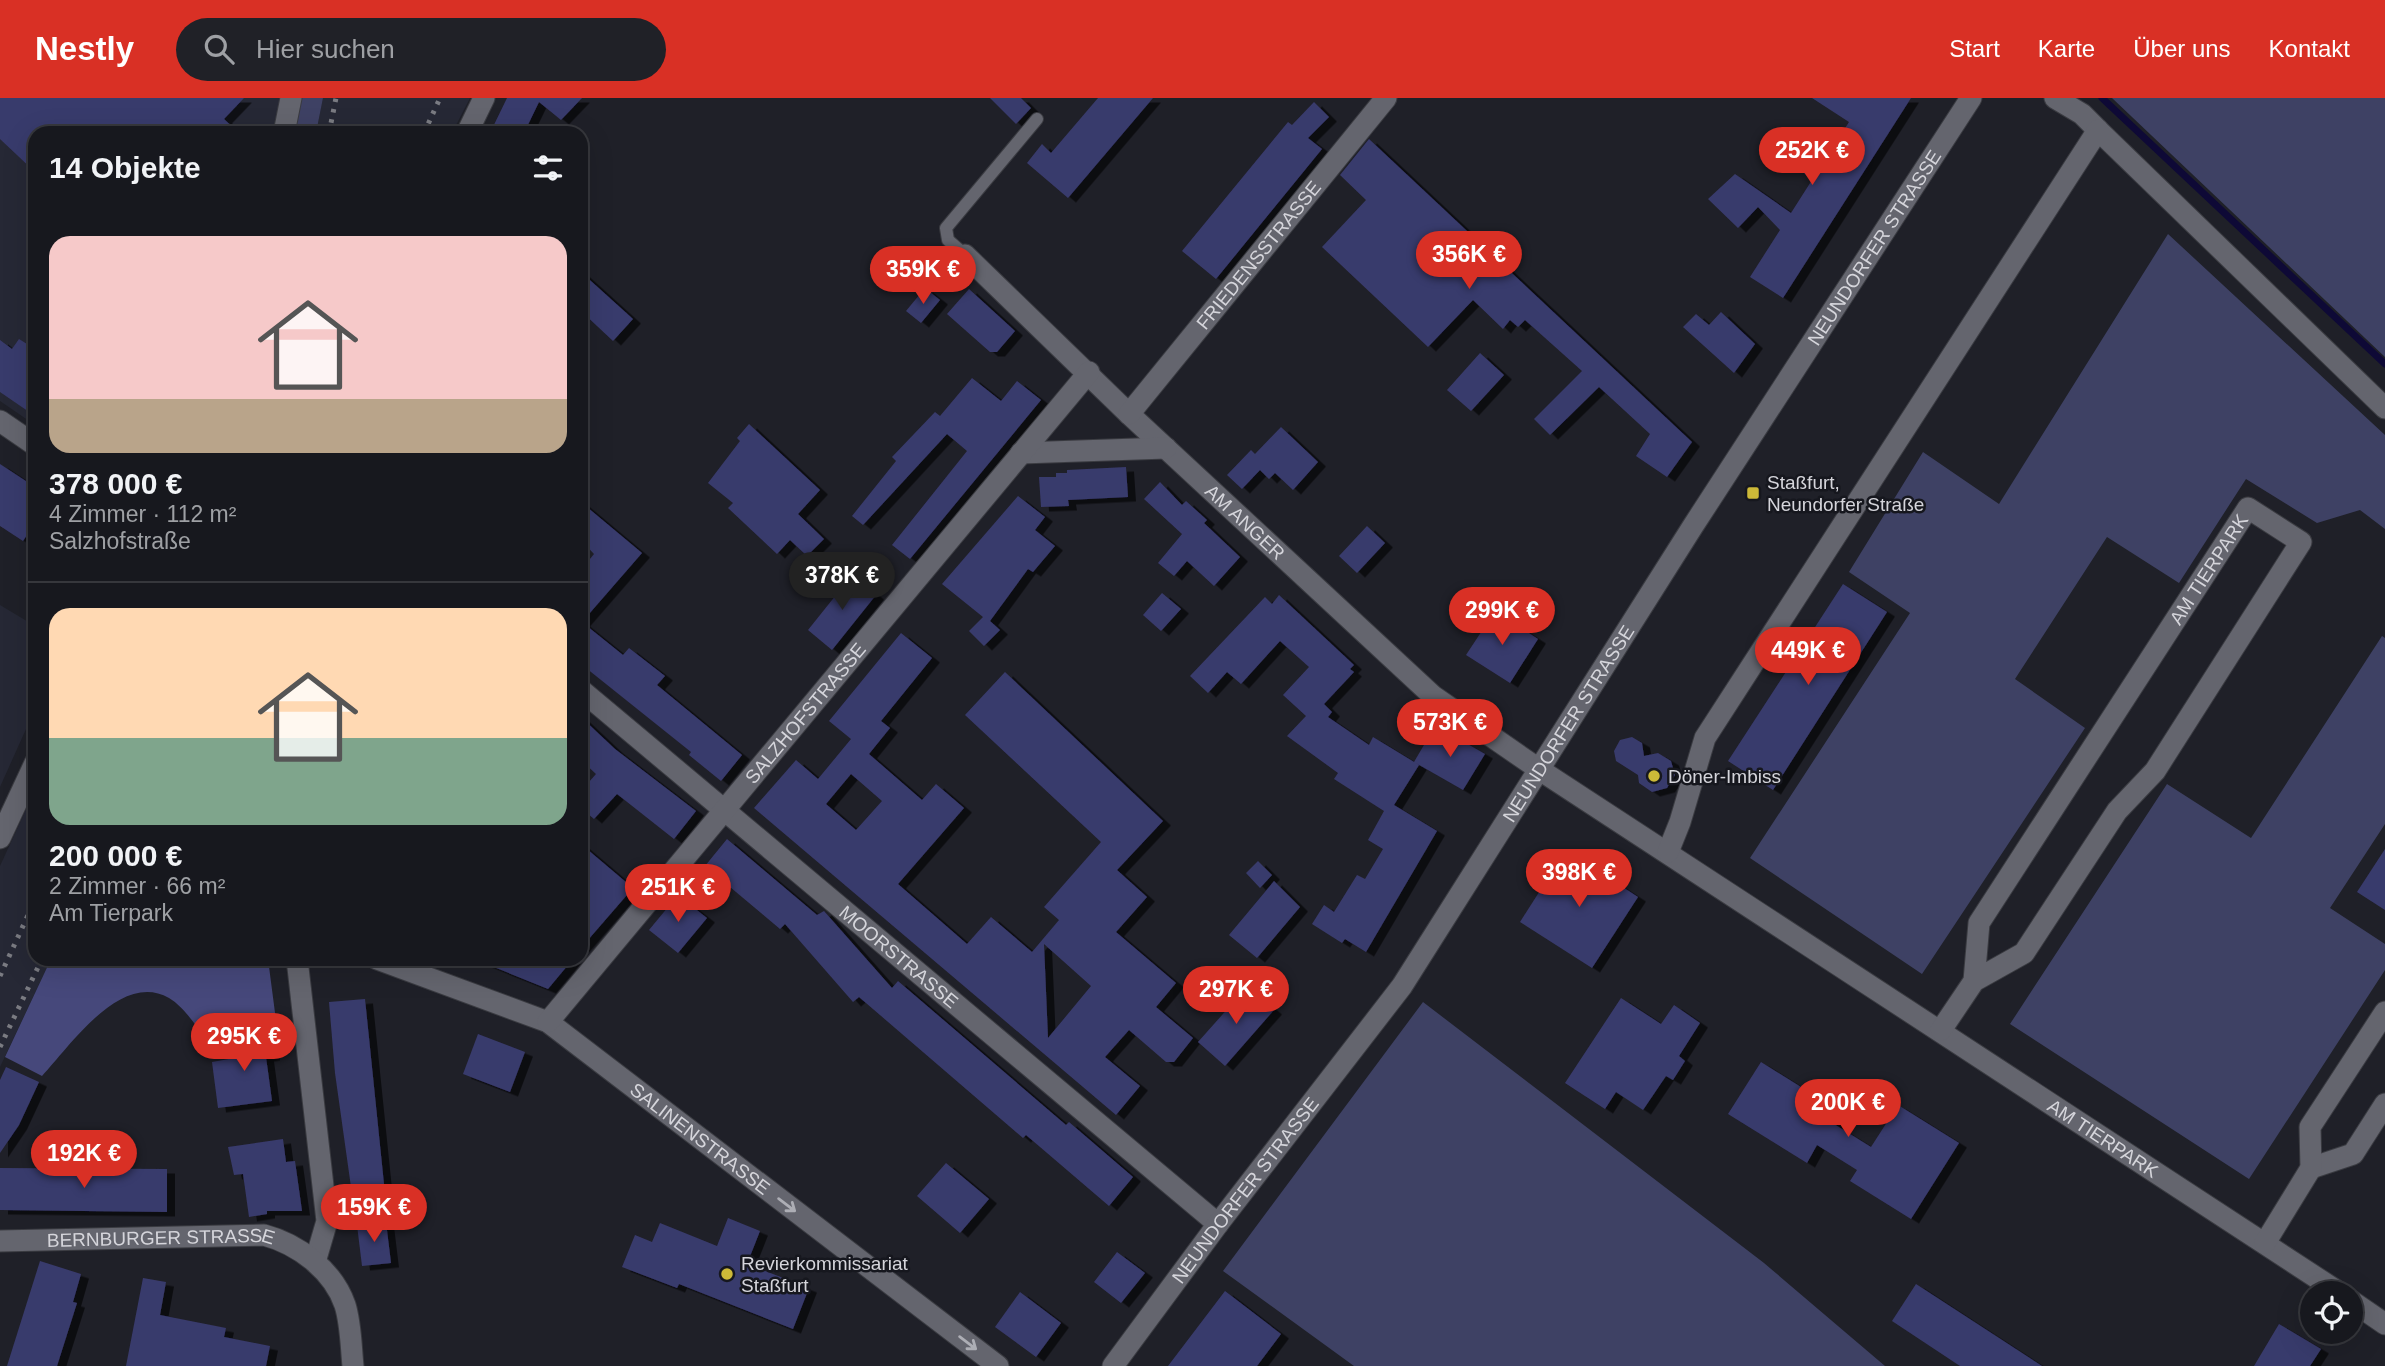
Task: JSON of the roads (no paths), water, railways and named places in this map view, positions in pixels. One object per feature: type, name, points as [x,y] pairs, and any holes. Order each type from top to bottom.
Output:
[{"type":"street","points":[[285,126],[291,98]]},
{"type":"street","points":[[470,126],[484,98]]},
{"type":"street","name":"FRIEDENSSTRASSE","points":[[1129,414],[1386,98]]},
{"type":"street","name":"NEUNDORFER STRASSE","points":[[1114,1366],[1218,1224],[1402,986],[1682,543],[1971,98]]},
{"type":"street","points":[[2055,98],[2082,114],[2385,408]]},
{"type":"street","points":[[1668,852],[1706,738],[2098,130]]},
{"type":"street","name":"AM ANGER","points":[[965,255],[1089,372],[1129,414],[1433,695],[1540,770]]},
{"type":"street","name":"SALZHOFSTRASSE","points":[[548,1022],[1089,372]]},
{"type":"street","points":[[0,421],[28,440]]},
{"type":"street","points":[[1021,453],[1166,448]]},
{"type":"street","name":"AM TIERPARK","points":[[1941,1030],[1974,981],[2024,953],[2117,811],[2155,771],[2301,542],[2248,508],[1979,923],[1974,981]]},
{"type":"street","name":"MOORSTRASSE","points":[[588,696],[1218,1224]]},
{"type":"street","name":"AM TIERPARK","points":[[1540,770],[2322,1281]]},
{"type":"street","points":[[0,838],[28,779]]},
{"type":"street","points":[[298,966],[327,1221],[315,1262],[345,1304],[353,1366]]},
{"type":"street","name":"SALINENSTRASSE","points":[[396,966],[548,1022],[998,1366]]},
{"type":"street","points":[[2265,1243],[2311,1168],[2310,1127],[2385,1012]]},
{"type":"street","points":[[2311,1168],[2353,1153],[2385,1104]]},
{"type":"street","name":"BERNBURGER STRASSE","points":[[0,1241],[264,1235],[298,1248],[315,1262]]},
{"type":"street","points":[[2363,1309],[2385,1324]]},
{"type":"lane","points":[[965,255],[948,240],[946,228],[1037,119]]},
{"type":"waterway","points":[[2102,98],[2385,364]]},
{"type":"railway","points":[[330,126],[336,98]]},
{"type":"railway","points":[[427,126],[440,98]]},
{"type":"railway","points":[[0,976],[28,915]]},
{"type":"railway","points":[[0,1047],[39,966]]},
{"type":"place","name":"Staßfurt, Neundorfer Straße","points":[[1753,493]]},
{"type":"place","name":"Döner-Imbiss","points":[[1654,776]]},
{"type":"place","name":"Revierkommissariat Staßfurt","points":[[727,1274]]}]
